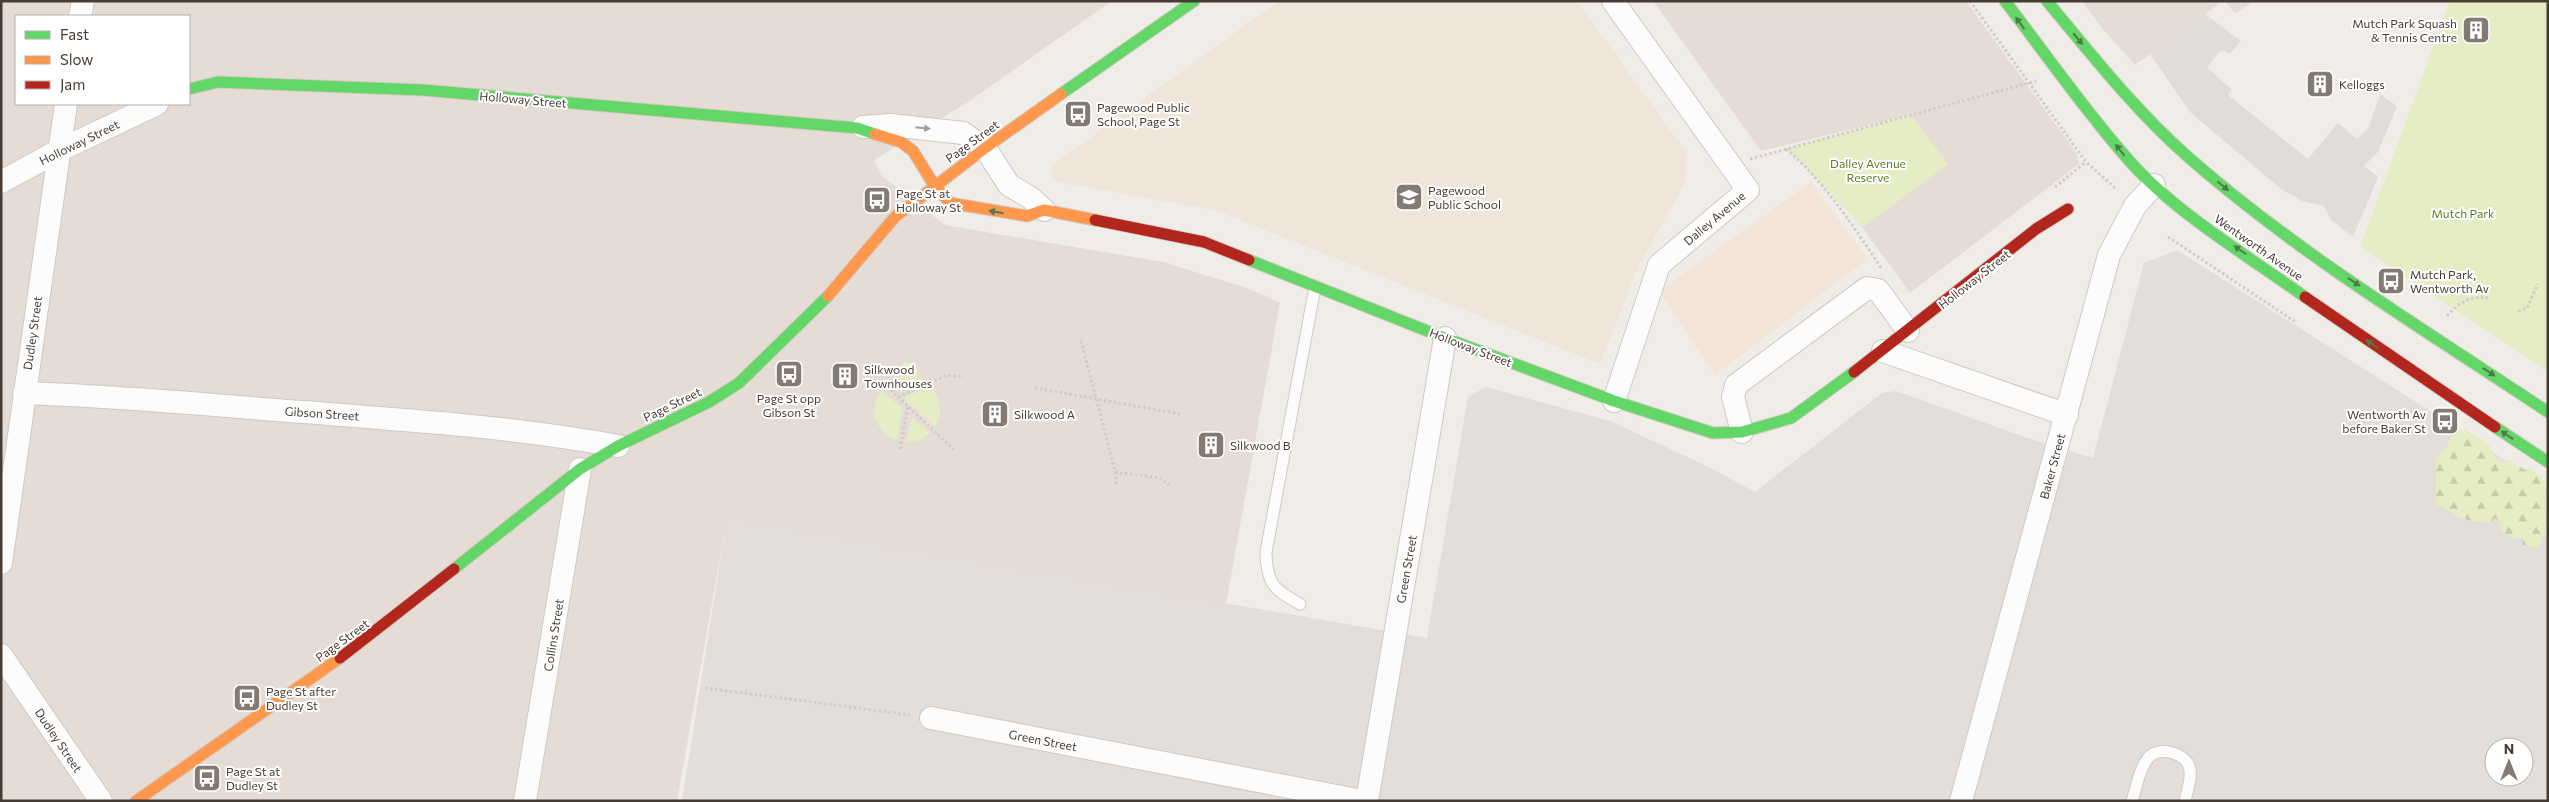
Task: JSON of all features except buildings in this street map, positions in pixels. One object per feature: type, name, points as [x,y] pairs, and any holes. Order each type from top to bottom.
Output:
[{"type":"main road","name":"Page Street","points":[[136,801],[358,646],[580,469],[618,446],[709,402],[739,383],[824,301],[895,217],[985,148],[1194,1]]},
{"type":"main road","name":"Wentworth Avenue","points":[[2005,1],[2126,158],[2157,182],[2205,226],[2401,364],[2548,462]]},
{"type":"main road","name":"Wentworth Avenue","points":[[2046,1],[2114,82],[2183,158],[2276,230],[2548,412]]},
{"type":"main road","name":"Holloway Street","points":[[190,89],[218,82],[423,90],[857,128],[901,142],[913,151],[934,186],[950,203],[1026,216],[1044,210],[1204,242],[1445,338],[1614,401],[1714,433],[1742,432],[1791,418],[1883,351],[2036,230],[2068,209]]},
{"type":"street","points":[[80,15],[82,1]]},
{"type":"street","name":"Dalley Avenue","points":[[1613,1],[1748,190],[1659,265],[1614,401]]},
{"type":"street","name":"Dudley Street","points":[[1,564],[66,105]]},
{"type":"street","name":"Holloway Street","points":[[1,182],[58,151],[155,105]]},
{"type":"street","name":"Holloway Street","points":[[857,128],[890,125],[963,133],[985,148],[1009,186],[1031,198],[1044,210]]},
{"type":"street","name":"Baker Street","points":[[1961,801],[2109,255],[2135,206],[2157,182]]},
{"type":"street","points":[[1742,432],[1733,397],[1736,385],[1867,288],[1878,290],[1908,331]]},
{"type":"street","name":"Green Street","points":[[1367,801],[1445,338]]},
{"type":"street","points":[[1883,351],[2067,414]]},
{"type":"street","name":"Gibson Street","points":[[24,393],[84,395],[387,418],[555,435],[618,446]]},
{"type":"street","name":"Collins Street","points":[[525,801],[580,469]]},
{"type":"street","name":"Dudley Street","points":[[1,655],[101,801]]},
{"type":"street","name":"Green Street","points":[[931,718],[1362,801]]},
{"type":"lane","points":[[1300,604],[1278,592],[1266,575],[1266,552],[1315,285]]},
{"type":"lane","points":[[2132,801],[2142,766],[2151,755],[2163,751],[2183,758],[2190,766],[2190,777],[2185,801]]},
{"type":"path","points":[[1970,1],[2086,162],[2115,188]]},
{"type":"path","points":[[1730,164],[2061,74]]},
{"type":"path","points":[[1786,149],[1815,177],[1854,228],[1885,274]]},
{"type":"path","points":[[2052,190],[2086,162]]},
{"type":"path","points":[[2518,311],[2527,308],[2538,284]]},
{"type":"path","points":[[2447,316],[2458,303],[2480,297],[2489,298]]},
{"type":"path","points":[[1081,341],[1116,472],[1116,485]]},
{"type":"path","points":[[898,397],[947,375],[964,378]]},
{"type":"path","points":[[1036,388],[1181,414]]},
{"type":"path","points":[[891,390],[954,450]]},
{"type":"path","points":[[900,449],[908,406]]},
{"type":"path","points":[[1116,472],[1160,478],[1170,486]]},
{"type":"path","points":[[705,688],[931,718]]},
{"type":"shaded area","points":[[1,1],[1112,1],[968,102],[874,160],[881,175],[945,225],[1163,262],[1247,288],[1280,303],[1226,604],[727,518],[677,801],[1,801]]},
{"type":"shaded area","name":"Pagewood Public School","points":[[1279,1],[1577,1],[1686,152],[1685,183],[1638,267],[1600,364],[1218,211],[1053,181],[1051,166]]},
{"type":"shaded area","points":[[1653,1],[1966,1],[2077,154],[2079,164],[1910,293],[1862,227],[1948,164],[1910,115],[1761,151]]},
{"type":"shaded area","points":[[2082,1],[2223,1],[2135,65],[2101,27]]},
{"type":"shaded area","points":[[2225,1],[2254,1],[2235,14]]},
{"type":"shaded area","points":[[2205,14],[2241,41],[2230,54],[2221,50],[2207,67],[2232,90],[2228,95],[2308,159],[2338,123],[2357,139],[2369,127],[2380,94],[2397,106],[2378,152],[2364,166],[2378,177],[2353,237],[2331,220],[2324,206],[2302,201],[2281,189],[2190,112],[2150,54]]},
{"type":"shaded area","points":[[1811,182],[1868,259],[1715,375],[1659,291]]},
{"type":"shaded area","points":[[2177,250],[2452,425],[2548,489],[2548,801],[682,801],[727,517],[1427,638],[1468,397],[1486,387],[1610,421],[1707,466],[1755,492],[1882,393],[1896,391],[2025,437],[2093,458],[2144,263]]},
{"type":"green space","name":"Mutch Park","points":[[2450,1],[2548,1],[2548,372],[2360,247]]},
{"type":"green space","name":"Dalley Avenue Reserve","points":[[1910,115],[1948,164],[1862,227],[1803,164],[1786,149]]},
{"type":"green space","points":[[904,362],[914,363],[919,374],[917,377],[922,383],[907,389],[897,379],[901,377],[900,369]]},
{"type":"green space","points":[[931,387],[937,396],[940,406],[938,422],[935,427],[904,399],[906,396]]},
{"type":"green space","points":[[881,390],[902,408],[897,440],[883,431],[876,419],[875,405]]},
{"type":"green space","points":[[912,418],[930,432],[919,440],[906,441]]},
{"type":"green space","points":[[2465,429],[2490,446],[2492,455],[2503,463],[2509,460],[2525,470],[2529,467],[2541,476],[2542,481],[2548,482],[2548,536],[2542,535],[2539,548],[2523,545],[2522,537],[2516,540],[2502,531],[2499,520],[2494,518],[2492,522],[2479,522],[2470,520],[2457,516],[2436,505],[2436,458],[2447,447],[2452,434]]},
{"type":"traffic: fast","points":[[1061,94],[1194,1]]},
{"type":"traffic: fast","points":[[2005,1],[2064,80],[2144,177],[2211,232],[2305,297]]},
{"type":"traffic: fast","points":[[2047,1],[2114,81],[2149,119],[2187,156],[2229,191],[2317,258],[2363,290],[2548,412]]},
{"type":"traffic: fast","points":[[190,89],[218,82],[423,90],[857,128],[875,134]]},
{"type":"traffic: fast","points":[[1249,260],[1445,338],[1614,401],[1713,433],[1742,432],[1791,418],[1854,372]]},
{"type":"traffic: fast","points":[[454,569],[580,469],[618,446],[709,402],[739,383],[828,296]]},
{"type":"traffic: fast","points":[[2495,427],[2548,462]]},
{"type":"traffic: slow","points":[[828,296],[895,217],[985,148],[1061,94]]},
{"type":"traffic: slow","points":[[875,134],[901,142],[913,151],[934,185],[950,203],[1027,216],[1044,210],[1095,220]]},
{"type":"traffic: slow","points":[[136,801],[340,658]]},
{"type":"traffic: jam","points":[[1854,372],[2036,229],[2068,209]]},
{"type":"traffic: jam","points":[[1095,220],[1204,242],[1249,260]]},
{"type":"traffic: jam","points":[[2305,297],[2495,427]]},
{"type":"traffic: jam","points":[[340,658],[454,569]]},
{"type":"place","name":"Mutch Park Squash & Tennis Centre","points":[[2476,30]]},
{"type":"place","name":"Kelloggs","points":[[2320,84]]},
{"type":"place","name":"Pagewood Public School, Page St","points":[[1078,114]]},
{"type":"place","name":"Pagewood Public School","points":[[1409,197]]},
{"type":"place","name":"Page St at Holloway St","points":[[877,200]]},
{"type":"place","name":"Mutch Park, Wentworth Av","points":[[2391,281]]},
{"type":"place","name":"Page St opp Gibson St","points":[[789,374]]},
{"type":"place","name":"Silkwood Townhouses","points":[[845,376]]},
{"type":"place","name":"Silkwood A","points":[[995,414]]},
{"type":"place","name":"Wentworth Av before Baker St","points":[[2445,421]]},
{"type":"place","name":"Silkwood B","points":[[1211,445]]},
{"type":"place","name":"Page St after Dudley St","points":[[247,698]]},
{"type":"place","name":"Page St at Dudley St","points":[[207,778]]}]
